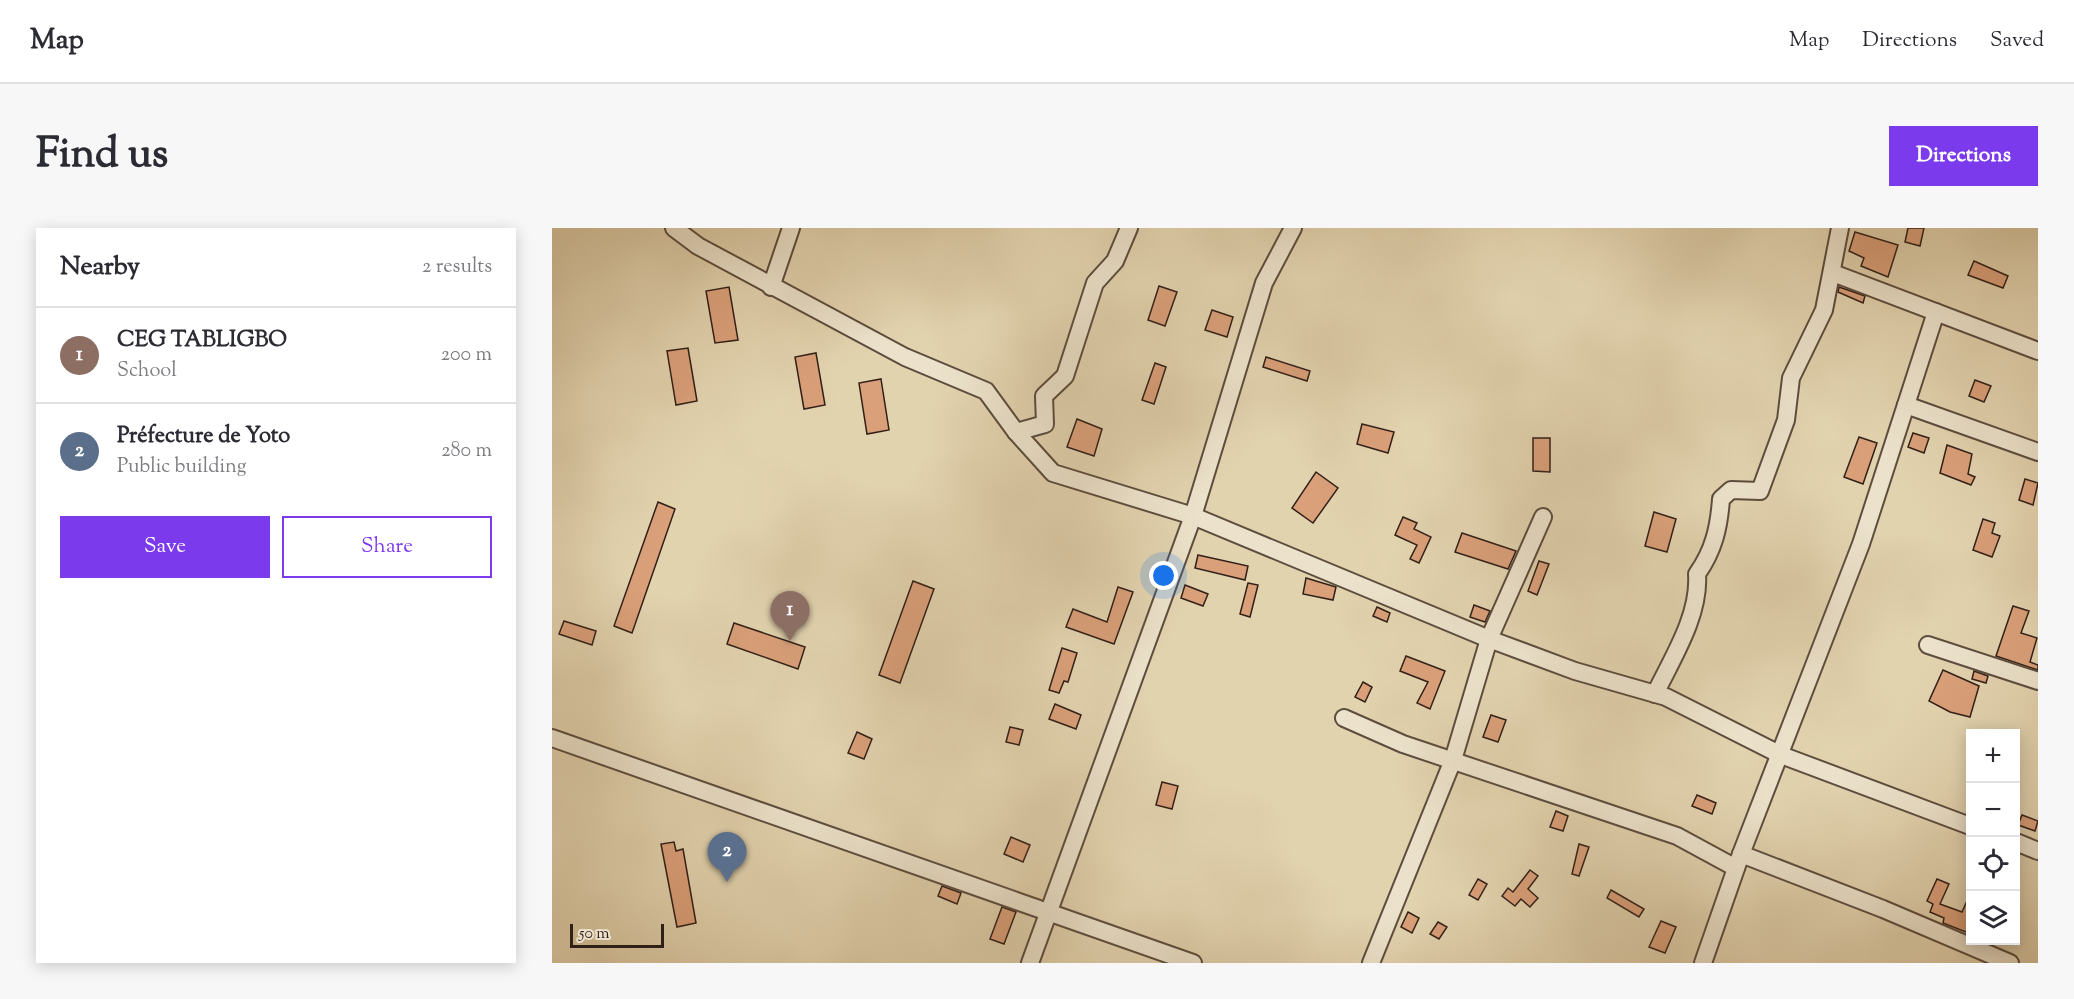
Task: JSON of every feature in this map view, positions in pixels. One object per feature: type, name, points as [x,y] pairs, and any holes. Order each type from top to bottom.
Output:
[{"type":"street","points":[[674,228],[698,246],[771,287],[905,357],[986,391],[1016,432],[1053,473],[1193,516],[1489,639],[1575,671],[1655,694],[1781,755],[1966,824]]},
{"type":"street","points":[[771,287],[791,228]]},
{"type":"street","points":[[1016,432],[1045,424],[1044,396],[1065,376],[1095,283],[1115,261],[1129,228]]},
{"type":"street","points":[[1030,963],[1193,516],[1264,283],[1293,228]]},
{"type":"street","points":[[1655,694],[1679,645],[1699,594],[1697,573],[1710,556],[1719,526],[1721,499],[1731,490],[1760,491],[1786,420],[1791,378],[1824,310],[1840,228]]},
{"type":"street","points":[[1833,273],[2038,351]]},
{"type":"street","points":[[1703,963],[1739,861],[1861,544],[1936,312]]},
{"type":"street","points":[[1906,405],[2038,452]]},
{"type":"street","points":[[1371,963],[1453,760],[1489,639],[1543,517]]},
{"type":"street","points":[[1928,645],[2038,681]]},
{"type":"street","points":[[1344,718],[1403,744],[1677,836],[1739,861],[1884,909],[2010,963]]},
{"type":"street","points":[[552,738],[1192,963]]},
{"type":"street","points":[[2020,844],[2038,851]]},
{"type":"building","points":[[1908,228],[1924,228],[1920,246],[1905,242]]},
{"type":"building","points":[[1855,232],[1898,245],[1888,277],[1861,266],[1864,258],[1849,251]]},
{"type":"building","points":[[1974,261],[2008,276],[2003,288],[1968,275]]},
{"type":"building","points":[[1159,286],[1177,292],[1165,326],[1148,320]]},
{"type":"building","points":[[729,287],[738,340],[715,343],[706,291]]},
{"type":"building","points":[[1839,287],[1865,296],[1863,303],[1838,292]]},
{"type":"building","points":[[1212,310],[1233,317],[1227,337],[1205,330]]},
{"type":"building","points":[[688,348],[697,401],[676,405],[667,351]]},
{"type":"building","points":[[816,353],[825,405],[804,409],[795,357]]},
{"type":"building","points":[[1266,357],[1310,371],[1307,381],[1263,367]]},
{"type":"building","points":[[1155,363],[1166,367],[1154,404],[1142,400]]},
{"type":"building","points":[[881,379],[889,430],[867,434],[859,383]]},
{"type":"building","points":[[1975,380],[1991,386],[1984,402],[1969,396]]},
{"type":"building","points":[[1077,419],[1102,429],[1094,456],[1067,447]]},
{"type":"building","points":[[1362,424],[1394,432],[1388,453],[1357,444]]},
{"type":"building","points":[[1913,433],[1929,438],[1924,453],[1908,447]]},
{"type":"building","points":[[1859,437],[1877,443],[1863,484],[1844,477]]},
{"type":"building","points":[[1533,438],[1550,438],[1550,472],[1533,471]]},
{"type":"building","points":[[1947,445],[1972,454],[1968,474],[1975,477],[1971,485],[1940,473]]},
{"type":"building","points":[[1316,472],[1338,488],[1313,523],[1292,508]]},
{"type":"building","points":[[2025,479],[2038,483],[2033,505],[2019,500]]},
{"type":"building","points":[[658,502],[675,509],[632,633],[614,626]]},
{"type":"building","points":[[1654,512],[1676,519],[1667,552],[1645,546]]},
{"type":"building","points":[[1403,517],[1417,523],[1414,529],[1431,537],[1419,563],[1410,559],[1417,545],[1395,535]]},
{"type":"building","points":[[1983,519],[1995,523],[1992,533],[2000,536],[1992,557],[1973,550]]},
{"type":"building","points":[[1462,533],[1516,551],[1508,569],[1455,552]]},
{"type":"building","points":[[1198,555],[1248,566],[1245,580],[1195,568]]},
{"type":"building","points":[[1539,561],[1549,564],[1537,595],[1528,591]]},
{"type":"building","points":[[1306,578],[1336,587],[1333,600],[1303,594]]},
{"type":"building","points":[[913,581],[934,589],[900,683],[879,675]]},
{"type":"building","points":[[1248,583],[1258,585],[1250,617],[1240,614]]},
{"type":"building","points":[[1185,585],[1208,594],[1203,606],[1181,598]]},
{"type":"building","points":[[1118,587],[1133,592],[1114,644],[1066,627],[1073,609],[1107,622]]},
{"type":"building","points":[[1474,605],[1490,611],[1485,622],[1470,617]]},
{"type":"building","points":[[2013,606],[2029,611],[2021,633],[2037,638],[2030,662],[2038,665],[2038,670],[1996,656]]},
{"type":"building","points":[[1377,607],[1390,613],[1387,622],[1373,616]]},
{"type":"building","points":[[564,621],[596,631],[592,645],[559,634]]},
{"type":"building","points":[[734,623],[805,647],[798,669],[727,644]]},
{"type":"building","points":[[1062,648],[1077,653],[1068,682],[1064,681],[1059,693],[1049,690]]},
{"type":"building","points":[[1406,656],[1445,671],[1430,709],[1417,703],[1428,682],[1400,671]]},
{"type":"building","points":[[1943,670],[1979,686],[1970,717],[1950,712],[1929,701]]},
{"type":"building","points":[[1974,671],[1988,676],[1986,683],[1972,679]]},
{"type":"building","points":[[1363,682],[1372,687],[1365,702],[1355,697]]},
{"type":"building","points":[[1055,704],[1081,715],[1076,729],[1049,719]]},
{"type":"building","points":[[1491,715],[1506,720],[1498,742],[1483,737]]},
{"type":"building","points":[[1010,727],[1023,730],[1019,745],[1006,742]]},
{"type":"building","points":[[857,732],[872,739],[864,759],[848,753]]},
{"type":"building","points":[[1162,782],[1178,786],[1172,809],[1156,805]]},
{"type":"building","points":[[1697,795],[1716,803],[1712,814],[1692,806]]},
{"type":"building","points":[[1556,811],[1568,816],[1563,831],[1550,827]]},
{"type":"building","points":[[2022,815],[2038,821],[2035,831],[2020,826]]},
{"type":"building","points":[[1011,837],[1030,845],[1023,862],[1004,854]]},
{"type":"building","points":[[674,842],[676,851],[683,849],[696,923],[677,927],[661,844]]},
{"type":"building","points":[[1579,844],[1589,847],[1579,876],[1572,874]]},
{"type":"building","points":[[1530,870],[1538,876],[1528,889],[1538,898],[1530,907],[1521,899],[1515,906],[1502,896],[1508,888],[1513,892]]},
{"type":"building","points":[[1478,879],[1487,884],[1478,900],[1469,895]]},
{"type":"building","points":[[1937,879],[1949,884],[1940,904],[1962,912],[1966,903],[1966,932],[1943,923],[1944,918],[1930,912],[1933,904],[1927,901]]},
{"type":"building","points":[[942,886],[961,893],[957,904],[938,896]]},
{"type":"building","points":[[1611,890],[1644,909],[1639,917],[1607,898]]},
{"type":"building","points":[[1002,907],[1016,912],[1004,944],[990,939]]},
{"type":"building","points":[[1408,912],[1419,918],[1412,933],[1401,927]]},
{"type":"building","points":[[1661,921],[1676,927],[1665,953],[1649,947]]},
{"type":"building","points":[[1438,922],[1447,927],[1439,939],[1430,934]]},
{"type":"place","name":"CEG TABLIGBO","points":[[790,641]]},
{"type":"place","name":"Préfecture de Yoto","points":[[727,882]]}]
